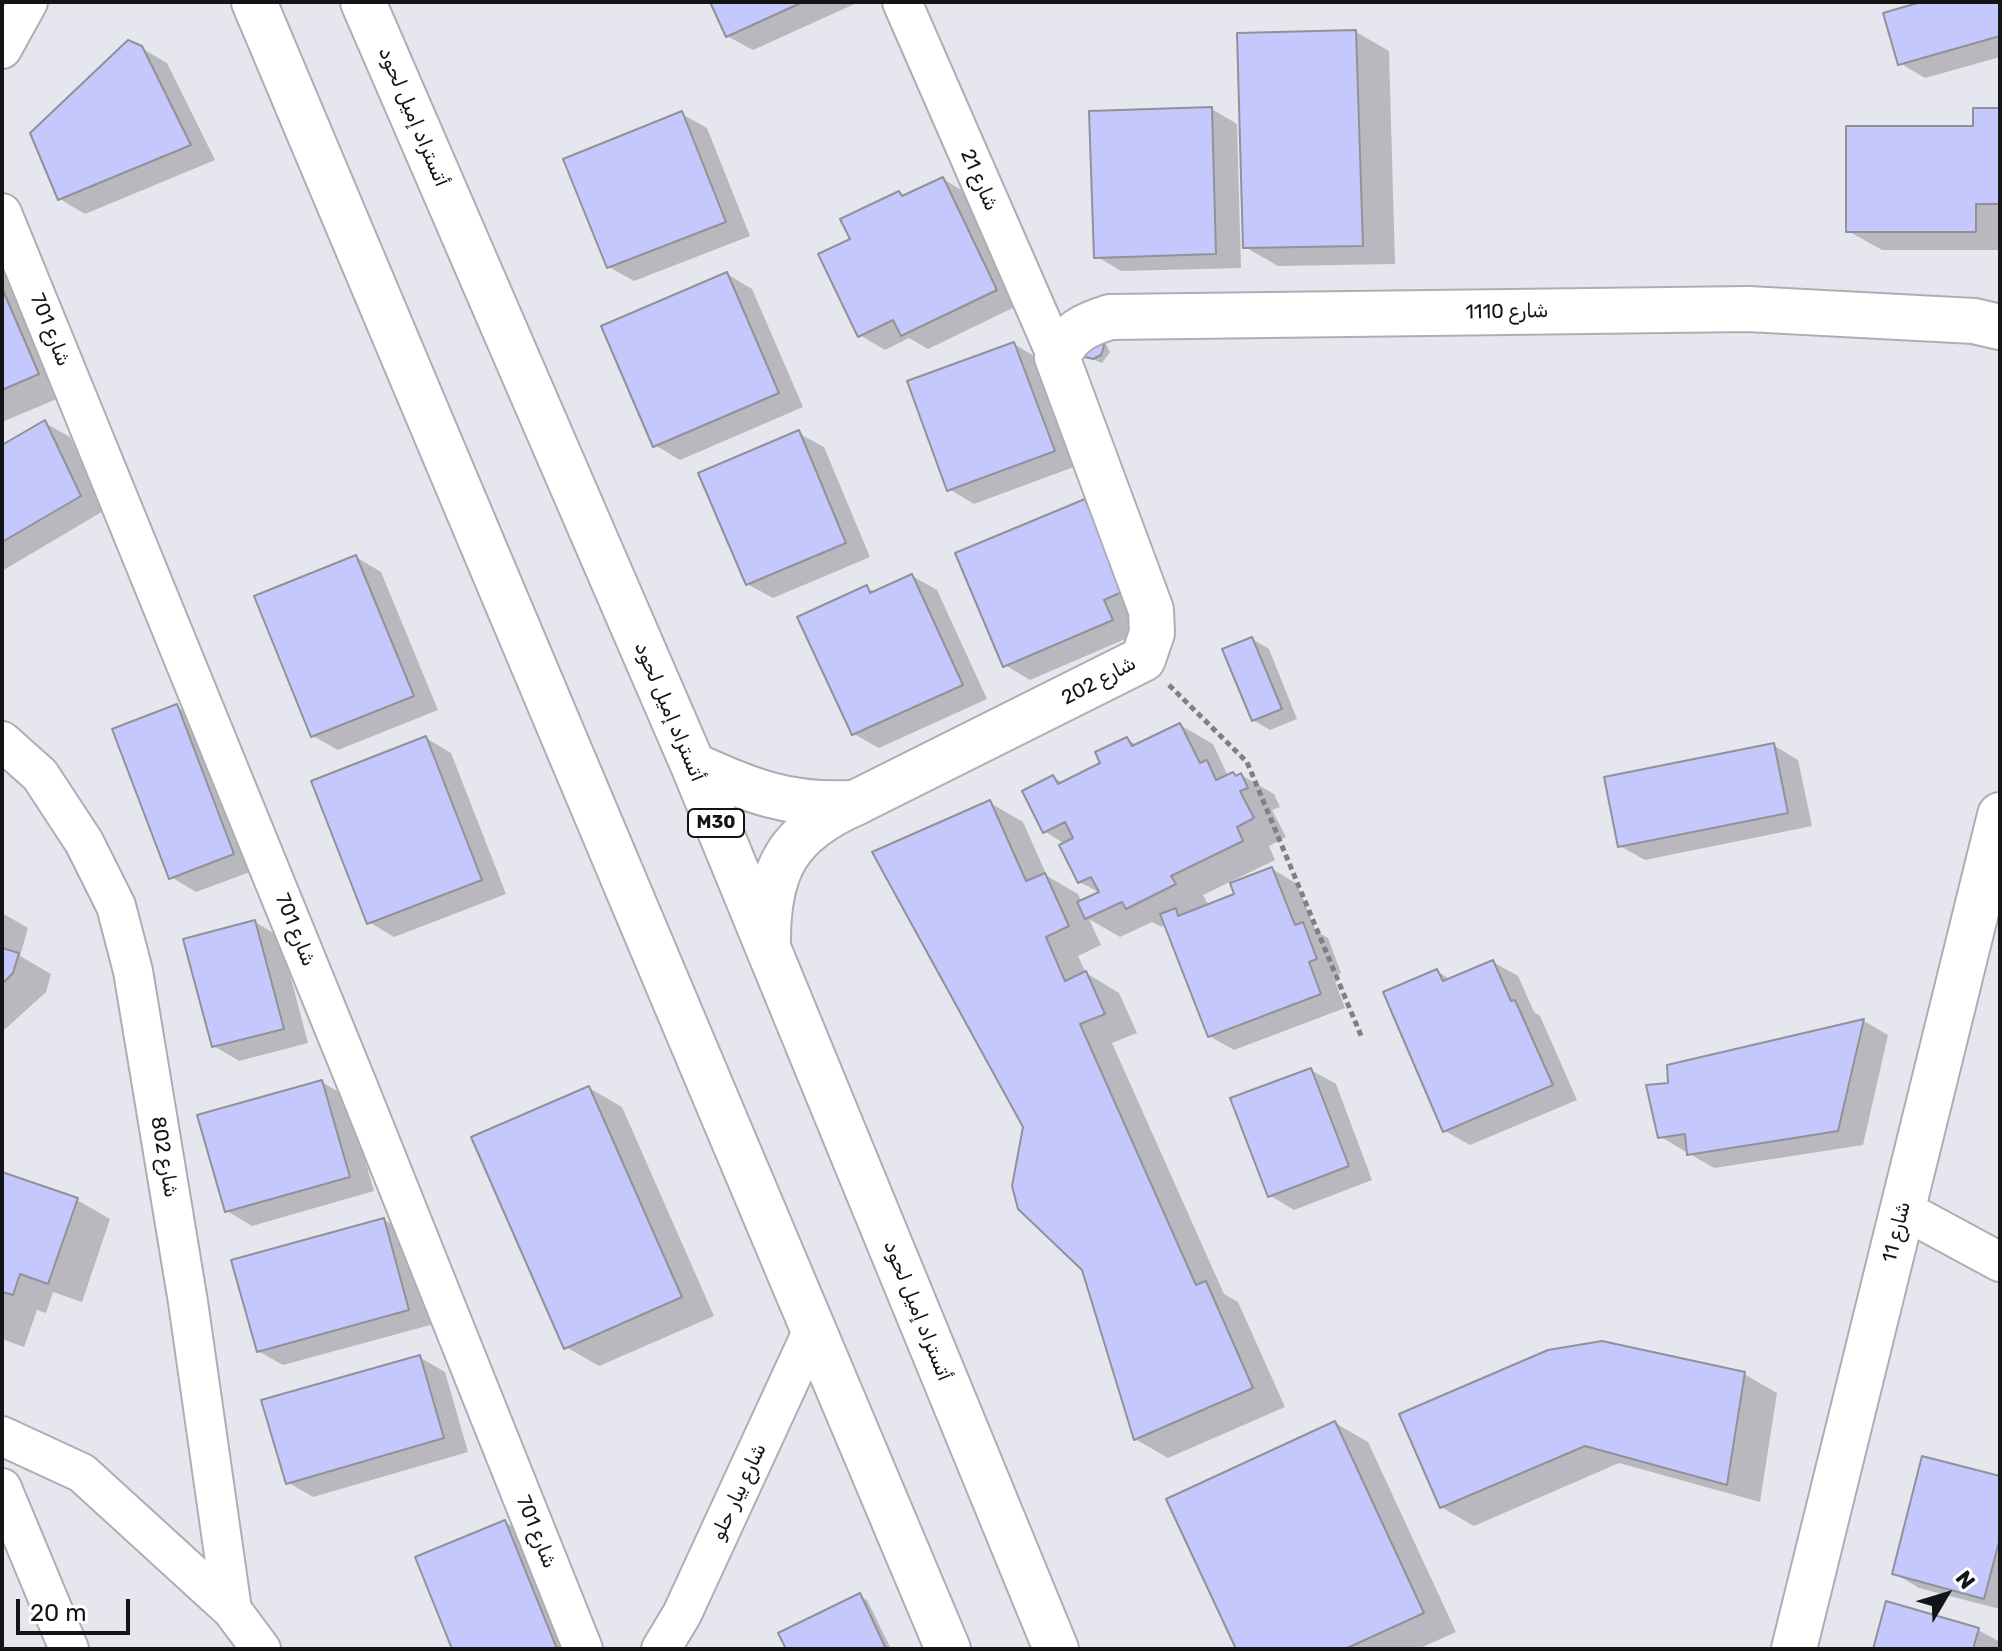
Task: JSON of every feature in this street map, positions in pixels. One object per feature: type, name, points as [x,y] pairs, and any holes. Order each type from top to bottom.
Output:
[{"type":"main road","points":[[254,2],[948,1649]]},
{"type":"main road","name":"أتستراد إميل لحود","points":[[363,2],[693,765],[1056,1649]]},
{"type":"main road","name":"شارع 1110","points":[[1057,357],[1065,341],[1080,327],[1110,317],[1748,309],[1991,321]]},
{"type":"main road","name":"شارع 202","points":[[768,950],[768,904],[773,882],[791,846],[826,815],[1143,659],[1152,633],[1151,610],[1057,357]]},
{"type":"main road","points":[[693,765],[764,795],[798,804],[855,803]]},
{"type":"main road","name":"شارع 11","points":[[1794,1649],[2000,815]]},
{"type":"street","points":[[2,49],[28,2]]},
{"type":"street","name":"شارع 21","points":[[902,2],[1057,357]]},
{"type":"street","name":"شارع 701","points":[[2,213],[357,1084],[583,1649]]},
{"type":"street","name":"شارع 802","points":[[2,741],[40,775],[84,842],[116,906],[133,971],[183,1271],[232,1610]]},
{"type":"street","points":[[1902,1209],[2000,1262]]},
{"type":"street","name":"شارع بيار حلو","points":[[661,1649],[682,1614],[812,1332]]},
{"type":"street","points":[[2,1436],[82,1473],[232,1610],[261,1649]]},
{"type":"street","points":[[2,1488],[69,1649]]},
{"type":"path","points":[[1143,659],[1247,762],[1362,1038]]},
{"type":"building","points":[[710,2],[803,2],[726,37]]},
{"type":"building","points":[[1921,2],[2000,2],[2000,36],[1898,65],[1883,13]]},
{"type":"building","points":[[1356,30],[1363,246],[1243,248],[1237,33]]},
{"type":"building","points":[[128,40],[142,46],[191,145],[58,200],[30,133]]},
{"type":"building","points":[[1212,107],[1216,254],[1094,258],[1089,111]]},
{"type":"building","points":[[1973,108],[2000,108],[2000,204],[1976,204],[1976,232],[1846,232],[1846,126],[1973,126]]},
{"type":"building","points":[[682,111],[726,222],[607,268],[563,159]]},
{"type":"building","points":[[943,177],[997,290],[901,336],[893,320],[858,337],[818,254],[850,239],[840,219],[899,191],[902,196]]},
{"type":"building","points":[[727,272],[779,393],[653,447],[601,326]]},
{"type":"building","points":[[2,288],[39,374],[2,390]]},
{"type":"building","points":[[1100,338],[1104,346],[1101,355],[1093,359],[1081,356]]},
{"type":"building","points":[[1014,342],[1055,451],[947,491],[907,381]]},
{"type":"building","points":[[45,420],[81,496],[2,542],[2,445]]},
{"type":"building","points":[[799,430],[846,543],[746,585],[698,473]]},
{"type":"building","points":[[1085,499],[1124,591],[1104,600],[1113,620],[1003,667],[955,553]]},
{"type":"building","points":[[356,555],[414,696],[311,737],[254,596]]},
{"type":"building","points":[[912,574],[963,685],[852,735],[797,617],[867,585],[870,593]]},
{"type":"building","points":[[1252,637],[1282,709],[1252,721],[1222,649]]},
{"type":"building","points":[[177,704],[234,854],[169,879],[112,729]]},
{"type":"building","points":[[1180,723],[1200,763],[1207,760],[1216,780],[1233,772],[1236,776],[1241,773],[1248,788],[1240,791],[1254,818],[1237,827],[1243,841],[1171,876],[1176,884],[1126,909],[1122,902],[1085,919],[1077,902],[1099,892],[1091,877],[1078,883],[1059,845],[1073,838],[1065,822],[1043,833],[1022,791],[1053,775],[1058,784],[1100,763],[1095,752],[1127,737],[1132,746]]},
{"type":"building","points":[[426,736],[482,880],[367,924],[311,781]]},
{"type":"building","points":[[1774,743],[1788,813],[1618,847],[1604,777]]},
{"type":"building","points":[[990,800],[1026,881],[1045,873],[1069,926],[1046,937],[1065,981],[1086,971],[1105,1014],[1080,1024],[1196,1285],[1206,1281],[1253,1388],[1134,1440],[1082,1270],[1018,1209],[1012,1186],[1023,1127],[872,852]]},
{"type":"building","points":[[1272,867],[1295,925],[1303,922],[1317,959],[1309,962],[1321,994],[1208,1037],[1160,914],[1176,908],[1178,916],[1234,894],[1230,883]]},
{"type":"building","points":[[255,920],[284,1029],[212,1047],[183,939]]},
{"type":"building","points":[[2,948],[19,953],[13,973],[2,984]]},
{"type":"building","points":[[1493,960],[1511,1001],[1515,1000],[1553,1085],[1443,1132],[1383,992],[1437,969],[1443,981]]},
{"type":"building","points":[[1864,1019],[1838,1131],[1687,1155],[1685,1134],[1658,1138],[1646,1085],[1668,1083],[1667,1065]]},
{"type":"building","points":[[1311,1068],[1349,1166],[1268,1197],[1230,1098]]},
{"type":"building","points":[[322,1080],[350,1177],[225,1212],[197,1115]]},
{"type":"building","points":[[589,1086],[682,1297],[564,1349],[471,1137]]},
{"type":"building","points":[[2,1172],[78,1198],[48,1284],[20,1274],[13,1295],[3,1292],[2,1296]]},
{"type":"building","points":[[384,1218],[409,1310],[257,1352],[231,1260]]},
{"type":"building","points":[[1602,1341],[1745,1372],[1727,1485],[1585,1446],[1440,1508],[1399,1414],[1548,1350]]},
{"type":"building","points":[[420,1355],[444,1438],[286,1484],[261,1400]]},
{"type":"building","points":[[1335,1421],[1424,1613],[1345,1649],[1236,1649],[1166,1499]]},
{"type":"building","points":[[1922,1456],[2000,1476],[2000,1538],[1984,1599],[1892,1574]]},
{"type":"building","points":[[505,1520],[557,1649],[452,1649],[415,1557]]},
{"type":"building","points":[[860,1593],[886,1649],[786,1649],[778,1633]]},
{"type":"building","points":[[1886,1601],[1979,1628],[1973,1649],[1873,1649]]}]
